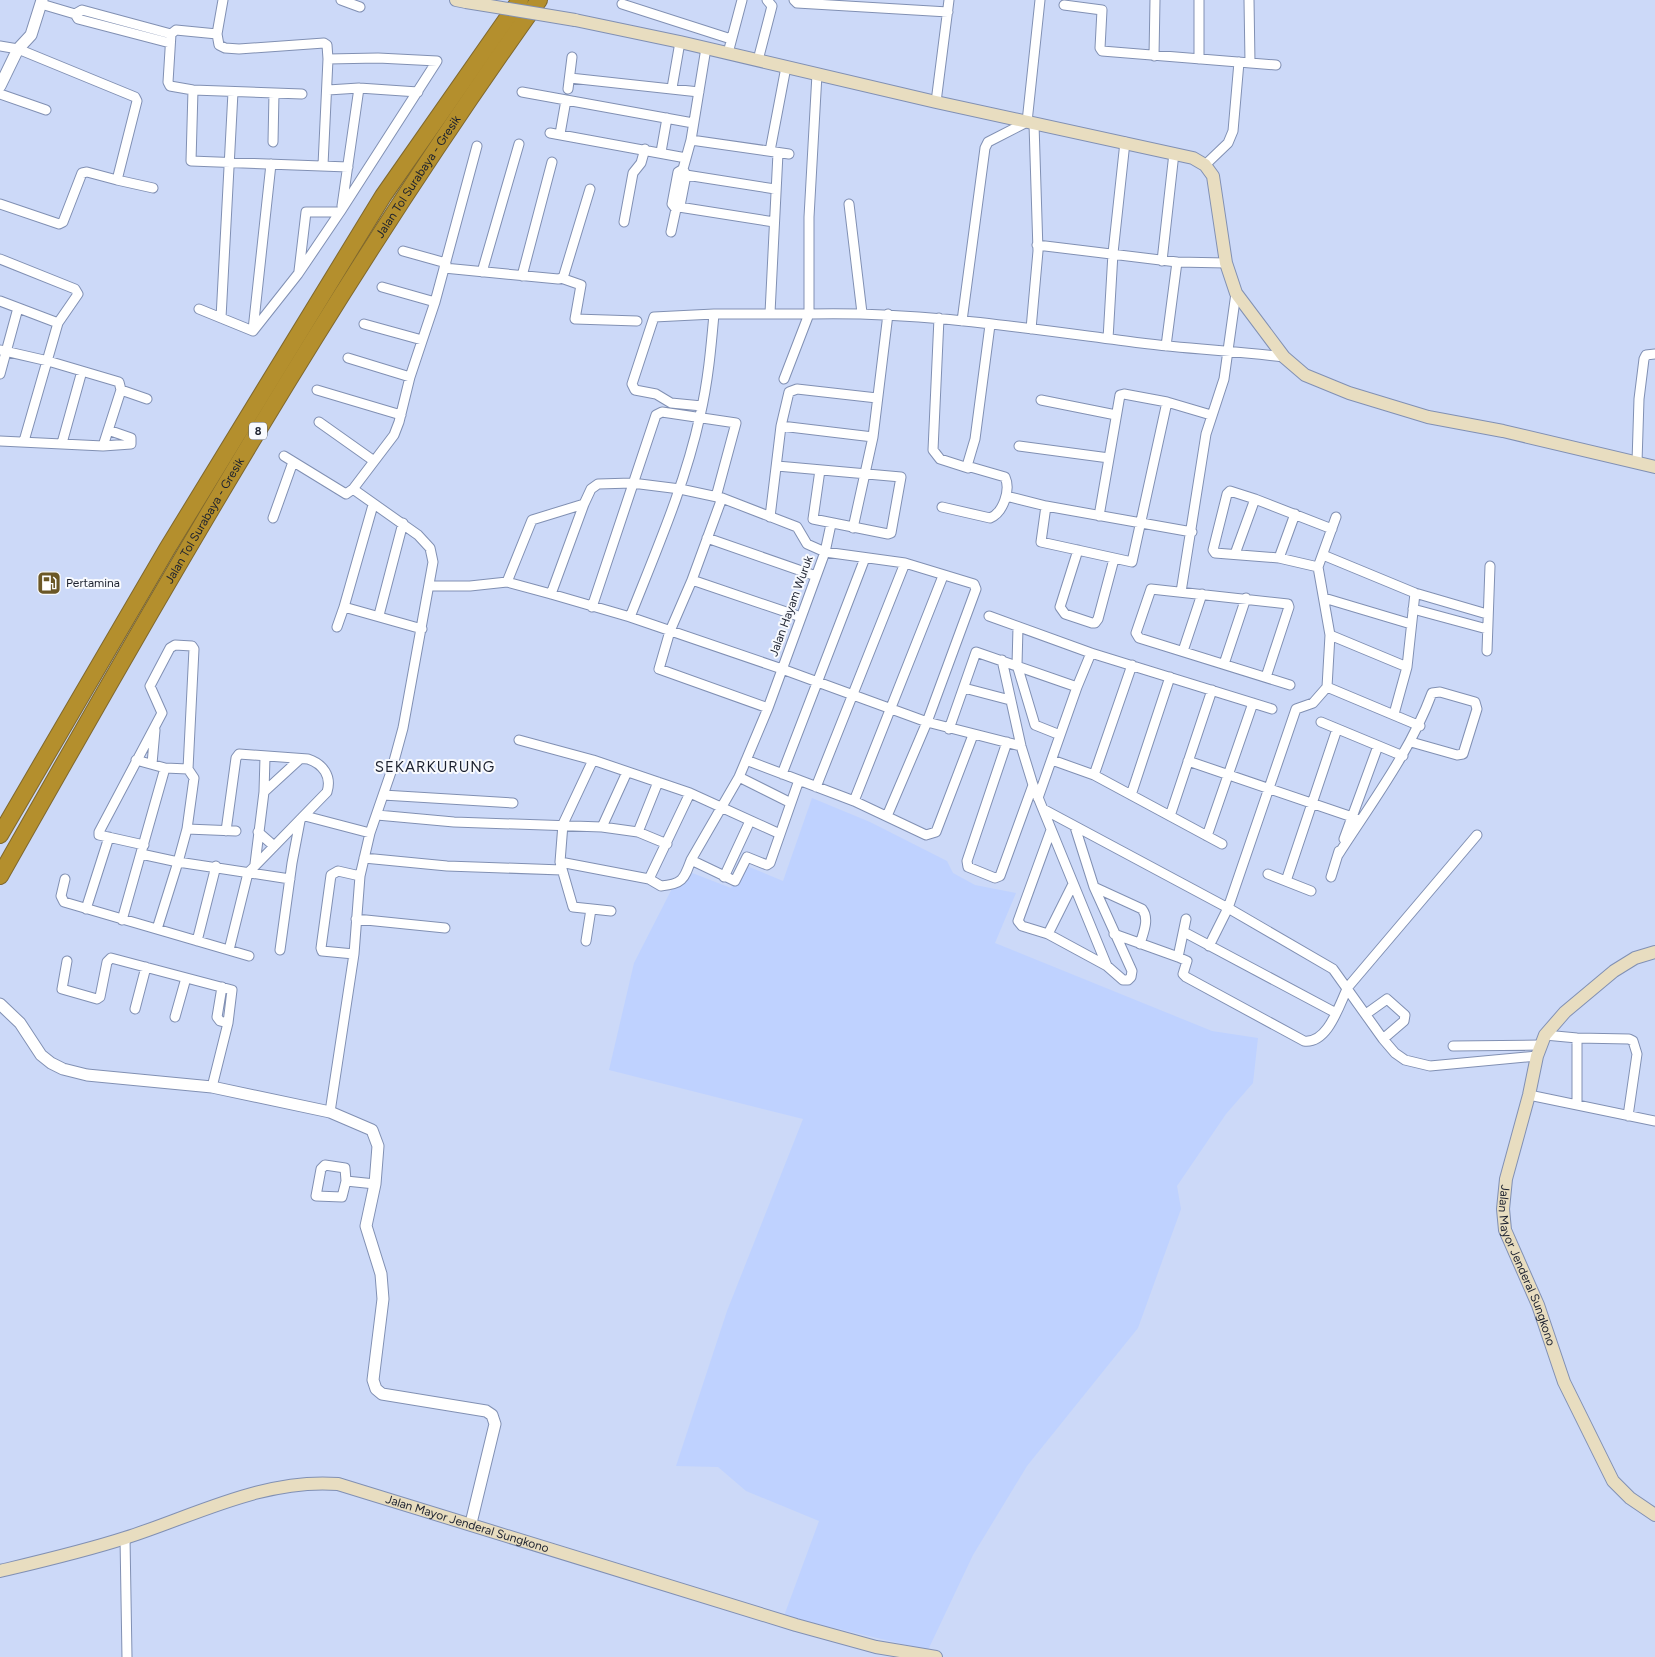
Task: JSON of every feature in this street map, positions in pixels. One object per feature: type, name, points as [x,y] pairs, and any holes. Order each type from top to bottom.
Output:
[{"type":"highway","name":"Jalan Tol Surabaya - Gresik","points":[[0,835],[166,549],[383,196],[520,0]]},
{"type":"highway","name":"Jalan Tol Surabaya - Gresik","points":[[0,876],[209,512],[331,311],[436,149],[539,0]]},
{"type":"main road","points":[[461,1],[574,20],[680,42],[936,102],[1193,158],[1205,165],[1213,176],[1226,263],[1236,293],[1284,357],[1305,375],[1328,386],[1428,417],[1502,431],[1655,467]]},
{"type":"main road","name":"Jalan Mayor Jenderal Sungkono","points":[[1655,952],[1635,958],[1614,971],[1565,1012],[1541,1045],[1506,1179],[1503,1208],[1505,1230],[1538,1305],[1564,1382],[1612,1481],[1630,1498],[1655,1516]]},
{"type":"main road","name":"Jalan Mayor Jenderal Sungkono","points":[[0,1571],[125,1538],[252,1494],[293,1484],[316,1482],[338,1484],[471,1523],[565,1555],[796,1625],[876,1647],[936,1657]]},
{"type":"street","points":[[223,0],[217,34],[219,45],[225,48],[257,49],[326,43],[328,90],[323,165]]},
{"type":"street","points":[[341,0],[360,7]]},
{"type":"street","points":[[728,53],[742,0]]},
{"type":"street","points":[[758,60],[772,6],[767,0]]},
{"type":"street","points":[[794,0],[797,2],[901,4],[948,12]]},
{"type":"street","points":[[936,102],[949,0]]},
{"type":"street","points":[[1031,329],[1037,245],[1030,123],[1040,0]]},
{"type":"street","points":[[1154,56],[1155,0]]},
{"type":"street","points":[[1199,0],[1199,59]]},
{"type":"street","points":[[1249,0],[1250,62]]},
{"type":"street","points":[[0,86],[18,49],[30,35],[42,2],[71,12],[78,19],[131,28],[171,39]]},
{"type":"street","points":[[622,4],[732,39]]},
{"type":"street","points":[[1064,5],[1102,10],[1100,50],[1276,65]]},
{"type":"street","points":[[217,34],[176,30],[171,39],[169,84],[193,90],[302,94]]},
{"type":"street","points":[[672,88],[680,42]]},
{"type":"street","points":[[0,46],[18,49],[135,97],[136,105],[117,180]]},
{"type":"street","points":[[671,232],[691,140],[706,48]]},
{"type":"street","points":[[568,89],[572,57]]},
{"type":"street","points":[[253,331],[298,274],[437,63],[436,60],[328,59]]},
{"type":"street","points":[[1205,165],[1228,143],[1233,131],[1239,62]]},
{"type":"street","points":[[770,313],[775,189],[774,152],[786,67]]},
{"type":"street","points":[[784,379],[809,314],[808,217],[817,74]]},
{"type":"street","points":[[570,78],[698,92]]},
{"type":"street","points":[[328,90],[359,88],[418,92]]},
{"type":"street","points":[[341,211],[359,88]]},
{"type":"street","points":[[193,90],[190,160],[193,162],[323,165],[348,168]]},
{"type":"street","points":[[221,318],[233,92]]},
{"type":"street","points":[[522,92],[693,123]]},
{"type":"street","points":[[273,142],[274,93]]},
{"type":"street","points":[[0,94],[46,110]]},
{"type":"street","points":[[560,134],[566,100]]},
{"type":"street","points":[[661,152],[667,118]]},
{"type":"street","points":[[962,321],[985,148],[988,142],[1030,123]]},
{"type":"street","points":[[550,133],[686,158]]},
{"type":"street","points":[[691,140],[789,154]]},
{"type":"street","points":[[1108,339],[1113,253],[1125,142]]},
{"type":"street","points":[[482,272],[519,144]]},
{"type":"street","points":[[284,456],[344,493],[348,493],[394,436],[410,377],[435,302],[477,146]]},
{"type":"street","points":[[624,222],[633,173],[641,164],[645,149]]},
{"type":"street","points":[[1162,261],[1174,153]]},
{"type":"street","points":[[522,276],[552,162]]},
{"type":"street","points":[[253,331],[271,164]]},
{"type":"street","points":[[0,204],[59,224],[65,219],[82,173],[87,172],[153,188]]},
{"type":"street","points":[[684,172],[775,189]]},
{"type":"street","points":[[561,278],[566,274],[590,189]]},
{"type":"street","points":[[850,204],[862,313]]},
{"type":"street","points":[[677,208],[774,222]]},
{"type":"street","points":[[298,274],[306,212],[341,211]]},
{"type":"street","points":[[1037,245],[1113,253],[1162,261],[1226,263]]},
{"type":"street","points":[[403,251],[445,265],[482,272],[561,278],[581,285],[575,320],[637,321]]},
{"type":"street","points":[[0,259],[77,291],[78,294],[58,323],[24,441]]},
{"type":"street","points":[[1166,346],[1177,262]]},
{"type":"street","points":[[382,287],[435,302]]},
{"type":"street","points":[[1182,592],[1200,469],[1211,415],[1224,379],[1236,293]]},
{"type":"street","points":[[0,301],[58,323]]},
{"type":"street","points":[[0,373],[4,350],[18,308]]},
{"type":"street","points":[[199,309],[253,331]]},
{"type":"street","points":[[702,406],[672,403],[656,394],[635,390],[632,384],[654,317],[770,313],[888,314],[939,318],[1166,346],[1284,357]]},
{"type":"street","points":[[630,617],[680,488],[700,416],[710,363],[714,314]]},
{"type":"street","points":[[853,528],[873,437],[888,314]]},
{"type":"street","points":[[939,318],[933,450],[940,459],[1005,478],[1008,487],[1006,496],[996,515],[990,518],[942,507]]},
{"type":"street","points":[[364,324],[422,340]]},
{"type":"street","points":[[968,468],[975,439],[990,325]]},
{"type":"street","points":[[4,350],[82,370],[119,382],[121,390],[103,446]]},
{"type":"street","points":[[1637,462],[1639,400],[1644,359],[1646,355],[1655,354]]},
{"type":"street","points":[[348,358],[410,377]]},
{"type":"street","points":[[62,443],[82,370]]},
{"type":"street","points":[[121,390],[147,400]]},
{"type":"street","points":[[317,390],[401,415]]},
{"type":"street","points":[[770,517],[781,426],[788,392],[793,390],[877,398]]},
{"type":"street","points":[[1099,516],[1119,398],[1124,394],[1167,402],[1211,415]]},
{"type":"street","points":[[1041,400],[1116,415]]},
{"type":"street","points":[[1046,506],[1041,542],[1129,562],[1134,560],[1167,402]]},
{"type":"street","points":[[592,607],[656,415],[662,412],[700,416],[736,423],[719,498],[707,538],[692,580],[670,631],[659,666],[661,672],[768,708]]},
{"type":"street","points":[[319,422],[374,461]]},
{"type":"street","points":[[781,426],[873,437]]},
{"type":"street","points":[[0,441],[103,446],[131,444],[131,438],[108,430]]},
{"type":"street","points":[[1020,446],[1109,458]]},
{"type":"street","points":[[273,518],[293,462]]},
{"type":"street","points":[[777,466],[864,474],[902,478],[892,530],[888,534],[815,521],[812,518],[820,470]]},
{"type":"street","points":[[551,594],[591,489],[598,484],[632,483],[680,488],[719,498],[797,527],[807,544],[824,552],[905,564],[974,584],[976,589],[928,722],[887,816]]},
{"type":"street","points":[[330,1112],[354,954],[360,876],[370,832],[384,795],[403,728],[433,562],[430,548],[403,523],[373,505],[353,489]]},
{"type":"street","points":[[1318,567],[1279,558],[1215,553],[1213,550],[1227,494],[1230,491],[1255,499],[1332,529]]},
{"type":"street","points":[[1006,496],[1046,506],[1192,532]]},
{"type":"street","points":[[1235,554],[1255,499]]},
{"type":"street","points":[[507,582],[532,520],[584,504]]},
{"type":"street","points":[[337,627],[373,505]]},
{"type":"street","points":[[1279,558],[1295,514]]},
{"type":"street","points":[[1209,946],[1228,908],[1296,709],[1313,703],[1327,687],[1330,634],[1318,567],[1336,517]]},
{"type":"street","points":[[379,615],[403,523]]},
{"type":"street","name":"Jalan Hayam Wuruk","points":[[364,858],[447,866],[561,866],[650,879],[661,886],[678,882],[684,877],[691,860],[739,777],[768,708],[801,618],[824,552],[831,524]]},
{"type":"street","points":[[707,538],[816,576]]},
{"type":"street","points":[[1078,550],[1060,607],[1065,614],[1092,623],[1096,623],[1098,619],[1114,559]]},
{"type":"street","points":[[1323,555],[1415,593],[1487,614]]},
{"type":"street","points":[[782,774],[819,682],[865,558]]},
{"type":"street","points":[[816,787],[854,696],[905,564]]},
{"type":"street","points":[[1487,651],[1486,629],[1490,566]]},
{"type":"street","points":[[854,801],[892,710],[943,576]]},
{"type":"street","points":[[692,580],[801,618]]},
{"type":"street","points":[[430,586],[470,586],[507,582],[630,617],[782,668],[892,710],[949,729],[1021,746]]},
{"type":"street","points":[[1266,677],[1289,607],[1288,604],[1150,589],[1136,632],[1139,638],[1290,685]]},
{"type":"street","points":[[1394,714],[1406,667],[1415,593]]},
{"type":"street","points":[[1183,651],[1202,594]]},
{"type":"street","points":[[1224,664],[1246,598]]},
{"type":"street","points":[[1324,598],[1411,624]]},
{"type":"street","points":[[344,607],[379,615],[422,629]]},
{"type":"street","points":[[1413,609],[1486,629]]},
{"type":"street","points":[[988,616],[1092,653],[1272,709]]},
{"type":"street","points":[[1018,627],[1017,665],[1036,726],[1060,736]]},
{"type":"street","points":[[1330,634],[1406,667]]},
{"type":"street","points":[[156,929],[178,862],[187,829],[194,784],[194,778],[188,769],[194,649],[192,646],[172,646],[150,686],[162,710],[156,726],[98,832],[99,835],[178,862],[216,866],[290,879]]},
{"type":"street","points":[[949,729],[976,652],[1077,687]]},
{"type":"street","points":[[1038,798],[1077,687],[1092,653]]},
{"type":"street","points":[[1002,660],[1021,746],[1033,785],[1107,966]]},
{"type":"street","points":[[1094,775],[1132,665]]},
{"type":"street","points":[[1131,795],[1170,677]]},
{"type":"street","points":[[1327,687],[1420,726]]},
{"type":"street","points":[[964,688],[1010,700]]},
{"type":"street","points":[[1170,816],[1212,690]]},
{"type":"street","points":[[1356,818],[1411,742],[1434,692],[1472,700],[1477,705],[1463,754],[1457,755],[1411,742]]},
{"type":"street","points":[[1207,836],[1253,703]]},
{"type":"street","points":[[1321,722],[1402,756]]},
{"type":"street","points":[[152,764],[156,726]]},
{"type":"street","points":[[1286,881],[1337,729]]},
{"type":"street","points":[[746,760],[854,801],[926,835],[936,832],[973,735]]},
{"type":"street","points":[[519,740],[593,760],[690,793],[780,834]]},
{"type":"street","points":[[1007,742],[967,861],[968,867],[995,878],[1000,876],[1033,785]]},
{"type":"street","points":[[1331,877],[1338,855],[1356,818],[1378,746]]},
{"type":"street","points":[[226,831],[237,756],[239,754],[315,761],[328,775],[330,783],[327,792],[248,873],[229,950]]},
{"type":"street","points":[[255,864],[264,792],[265,757]]},
{"type":"street","points":[[264,792],[300,759]]},
{"type":"street","points":[[136,760],[165,768],[188,769]]},
{"type":"street","points":[[593,760],[563,824],[561,866],[573,907],[610,911]]},
{"type":"street","points":[[1052,760],[1094,775],[1222,844]]},
{"type":"street","points":[[1188,761],[1356,818]]},
{"type":"street","points":[[122,920],[165,768]]},
{"type":"street","points":[[602,827],[627,772]]},
{"type":"street","points":[[739,777],[791,802]]},
{"type":"street","points":[[691,860],[732,881],[737,880],[747,857],[767,865],[770,863],[798,780]]},
{"type":"street","points":[[638,832],[658,782]]},
{"type":"street","points":[[650,879],[690,793]]},
{"type":"street","points":[[384,795],[513,803]]},
{"type":"street","points":[[1043,810],[1228,908],[1333,969],[1348,987],[1383,1039],[1395,1054],[1405,1060],[1430,1066],[1577,1038],[1629,1039],[1633,1041],[1637,1054],[1628,1116]]},
{"type":"street","points":[[377,815],[454,822],[563,824],[602,827],[638,832],[667,844]]},
{"type":"street","points":[[303,818],[370,832]]},
{"type":"street","points":[[280,950],[290,879],[303,818]]},
{"type":"street","points":[[724,877],[750,821]]},
{"type":"street","points":[[1051,830],[1018,921],[1022,926],[1048,934],[1107,966],[1123,980],[1131,977],[1132,971],[1094,887],[1075,827]]},
{"type":"street","points":[[187,829],[236,831]]},
{"type":"street","points":[[258,832],[274,846]]},
{"type":"street","points":[[1114,934],[1187,961],[1184,974],[1186,977],[1304,1041],[1313,1042],[1320,1038],[1336,1014],[1348,987],[1477,835]]},
{"type":"street","points":[[86,908],[109,837]]},
{"type":"street","points":[[197,941],[216,866]]},
{"type":"street","points":[[354,954],[322,951],[321,948],[331,875],[338,871],[360,876]]},
{"type":"street","points":[[1268,874],[1311,891]]},
{"type":"street","points":[[65,879],[62,899],[122,920],[249,956]]},
{"type":"street","points":[[1048,934],[1073,884]]},
{"type":"street","points":[[1094,887],[1142,909],[1146,913],[1140,944]]},
{"type":"street","points":[[586,941],[591,909]]},
{"type":"street","points":[[356,919],[446,928]]},
{"type":"street","points":[[1178,957],[1186,919]]},
{"type":"street","points":[[1184,932],[1336,1014]]},
{"type":"street","points":[[67,961],[62,989],[97,998],[100,997],[108,959],[111,958],[222,987],[217,1017],[220,1021],[228,1023],[212,1087]]},
{"type":"street","points":[[134,1009],[146,967]]},
{"type":"street","points":[[174,1017],[186,978]]},
{"type":"street","points":[[1366,1014],[1388,999],[1405,1015],[1404,1021],[1383,1039]]},
{"type":"street","points":[[0,1004],[20,1023],[42,1054],[51,1063],[63,1069],[87,1074],[212,1087],[330,1112],[372,1130],[378,1146],[375,1184],[366,1226],[381,1274],[383,1299],[373,1380],[376,1388],[382,1394],[471,1407],[486,1411],[492,1415],[495,1424],[471,1523]]},
{"type":"street","points":[[1577,1038],[1577,1104]]},
{"type":"street","points":[[1453,1046],[1541,1045]]},
{"type":"street","points":[[1529,1094],[1655,1121]]},
{"type":"street","points":[[322,1166],[345,1168],[346,1181],[342,1197],[316,1196],[322,1166]]},
{"type":"street","points":[[346,1181],[375,1184]]},
{"type":"street","points":[[125,1538],[126,1657]]},
{"type":"shaded area","points":[[812,798],[870,822],[947,861],[953,873],[975,885],[1016,893],[995,943],[1212,1031],[1258,1038],[1253,1083],[1226,1114],[1177,1186],[1181,1209],[1138,1328],[1027,1466],[973,1555],[928,1650],[784,1616],[819,1521],[746,1491],[718,1467],[676,1466],[727,1311],[803,1119],[609,1070],[634,963],[682,869],[731,888],[742,864],[783,881]]},
{"type":"place","name":"Pertamina","points":[[49,583]]},
{"type":"district","name":"SEKARKURUNG","points":[[435,767]]}]
